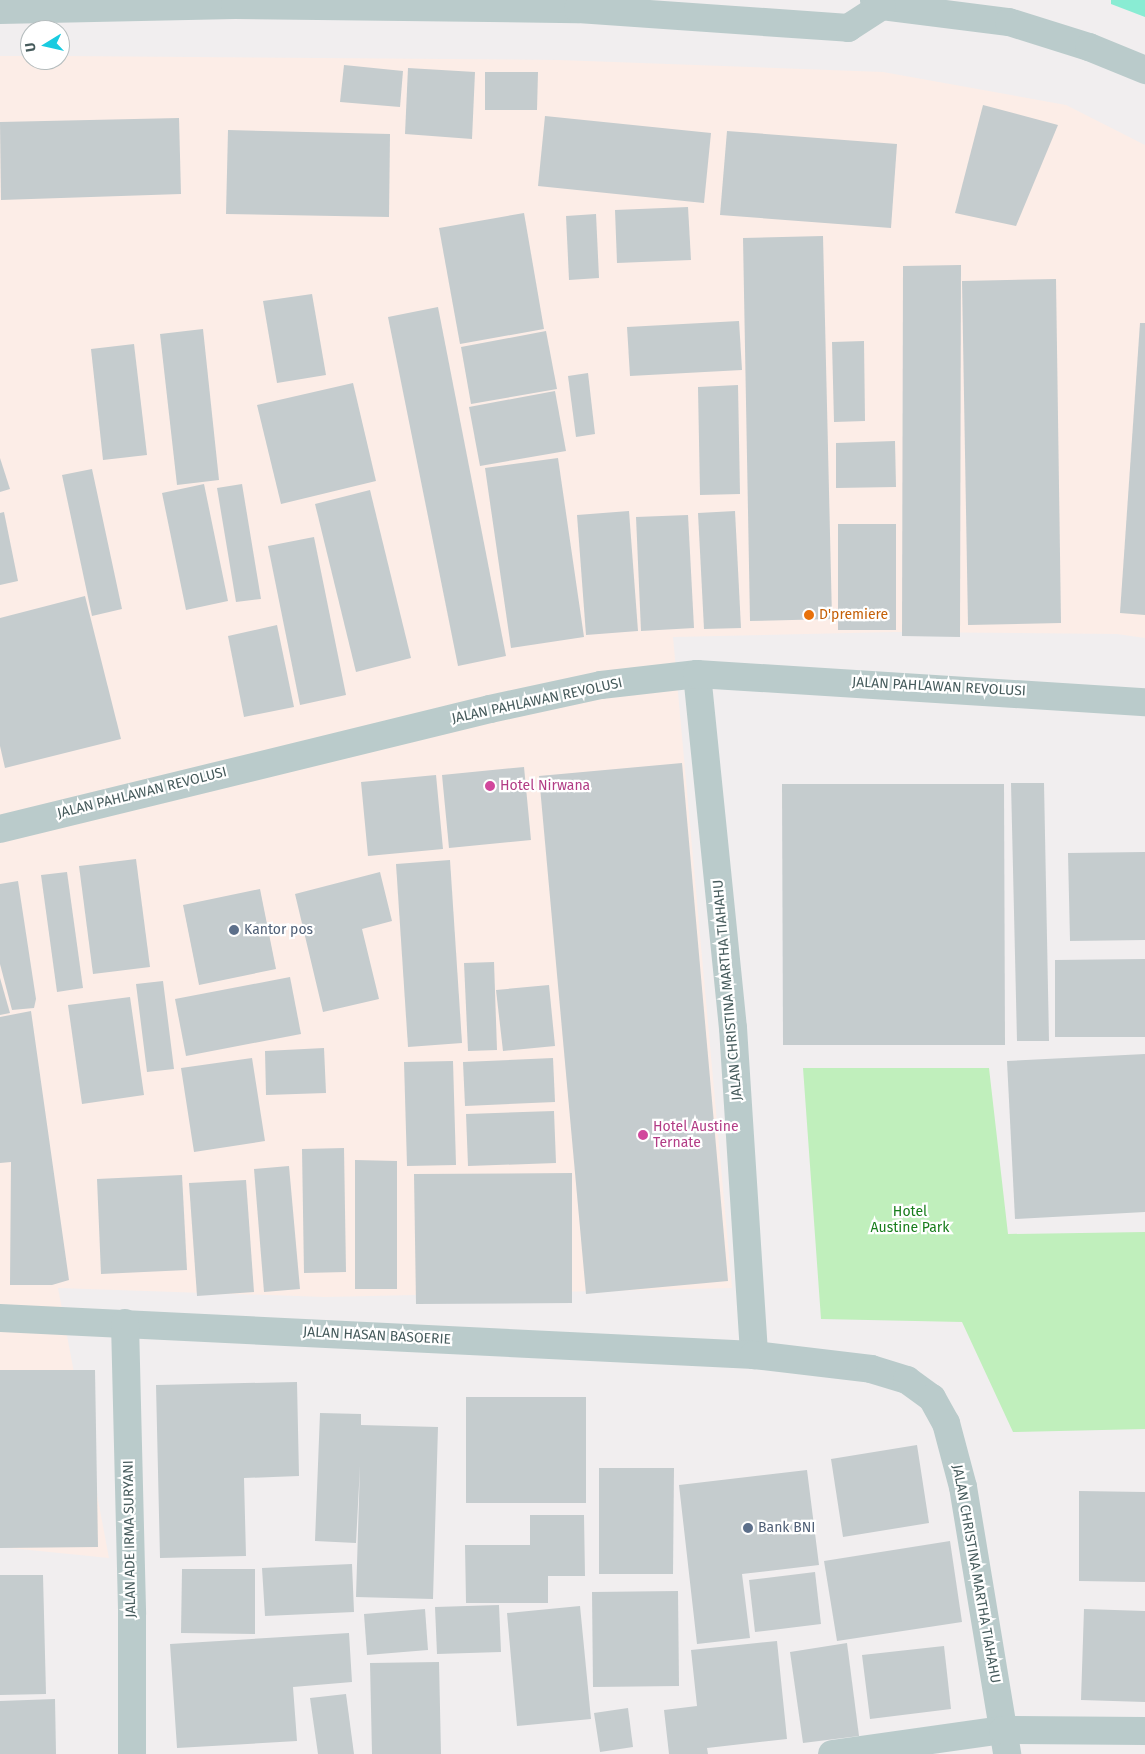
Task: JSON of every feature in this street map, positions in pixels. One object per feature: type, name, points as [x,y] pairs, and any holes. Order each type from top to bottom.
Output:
[{"type":"street","points":[[0,10],[236,5],[578,9],[848,28],[878,3],[1009,22],[1089,47],[1145,70]]},
{"type":"street","name":"JALAN PAHLAWAN REVOLUSI","points":[[0,829],[490,709],[601,685],[697,674],[1145,702]]},
{"type":"street","name":"JALAN CHRISTINA MARTHA TIAHAHU","points":[[697,674],[733,1028],[754,1355],[871,1369],[908,1380],[932,1398],[946,1423],[963,1487],[1005,1742]]},
{"type":"street","name":"JALAN HASAN BASOERIE","points":[[0,1318],[754,1355]]},
{"type":"street","name":"JALAN ADE IRMA SURYANI","points":[[125,1323],[132,1614],[132,1754]]},
{"type":"street","points":[[832,1754],[1145,1731]]},
{"type":"shaded area","points":[[1111,0],[1145,0],[1145,17],[1111,4]]},
{"type":"shaded area","points":[[0,56],[20,56],[20,70],[70,70],[70,56],[559,60],[883,72],[1066,105],[1145,145],[1145,638],[1117,634],[894,632],[673,637],[732,1288],[325,1297],[58,1288],[109,1558],[0,1547]]},
{"type":"green space","name":"Hotel Austine Park","points":[[803,1068],[989,1068],[1008,1234],[1145,1232],[1145,1429],[1013,1432],[962,1322],[821,1319]]},
{"type":"building","points":[[344,65],[403,71],[400,107],[340,102]]},
{"type":"building","points":[[408,68],[475,72],[472,139],[405,134]]},
{"type":"building","points":[[485,72],[538,72],[537,110],[485,110]]},
{"type":"building","points":[[983,105],[1058,125],[1016,226],[955,213]]},
{"type":"building","points":[[545,116],[711,133],[704,203],[538,186]]},
{"type":"building","points":[[179,118],[181,194],[1,200],[0,122]]},
{"type":"building","points":[[228,130],[390,134],[389,217],[226,214]]},
{"type":"building","points":[[727,131],[897,144],[891,228],[720,215]]},
{"type":"building","points":[[688,207],[691,260],[617,263],[615,210]]},
{"type":"building","points":[[524,213],[544,329],[460,344],[439,228]]},
{"type":"building","points":[[596,214],[599,278],[569,280],[566,216]]},
{"type":"building","points":[[823,236],[832,619],[750,621],[743,238]]},
{"type":"building","points":[[961,265],[960,637],[902,636],[903,266]]},
{"type":"building","points":[[1056,279],[1061,623],[968,625],[962,281]]},
{"type":"building","points":[[312,294],[326,375],[277,383],[263,301]]},
{"type":"building","points":[[438,307],[506,656],[458,666],[388,317]]},
{"type":"building","points":[[739,321],[742,370],[630,376],[627,327]]},
{"type":"building","points":[[1140,323],[1145,323],[1145,615],[1120,613]]},
{"type":"building","points":[[203,329],[219,480],[177,485],[160,334]]},
{"type":"building","points":[[546,331],[557,389],[471,404],[461,347]]},
{"type":"building","points":[[864,341],[865,421],[834,422],[832,342]]},
{"type":"building","points":[[134,344],[147,455],[103,460],[91,349]]},
{"type":"building","points":[[588,373],[595,434],[576,437],[568,376]]},
{"type":"building","points":[[353,383],[376,481],[281,504],[257,405]]},
{"type":"building","points":[[738,385],[740,494],[700,495],[698,387]]},
{"type":"building","points":[[555,391],[566,451],[480,466],[469,407]]},
{"type":"building","points":[[895,441],[896,487],[836,488],[836,443]]},
{"type":"building","points":[[0,458],[10,489],[0,492]]},
{"type":"building","points":[[558,458],[584,637],[511,648],[485,468]]},
{"type":"building","points":[[92,469],[122,609],[92,616],[62,475]]},
{"type":"building","points":[[204,484],[228,601],[186,610],[162,493]]},
{"type":"building","points":[[242,484],[261,599],[236,602],[217,488]]},
{"type":"building","points":[[370,490],[411,658],[356,672],[315,504]]},
{"type":"building","points":[[629,511],[638,631],[586,635],[577,515]]},
{"type":"building","points":[[735,511],[741,628],[704,629],[698,513]]},
{"type":"building","points":[[4,512],[18,581],[0,585],[0,513]]},
{"type":"building","points":[[688,515],[694,628],[641,631],[636,517]]},
{"type":"building","points":[[838,524],[896,524],[896,630],[838,630]]},
{"type":"building","points":[[314,537],[346,695],[300,705],[268,546]]},
{"type":"building","points":[[85,596],[121,739],[5,768],[0,746],[0,618]]},
{"type":"building","points":[[277,625],[294,707],[244,717],[228,636]]},
{"type":"building","points":[[682,763],[728,1281],[586,1294],[539,776]]},
{"type":"building","points":[[524,767],[531,840],[449,848],[442,775]]},
{"type":"building","points":[[436,775],[443,849],[368,856],[361,782]]},
{"type":"building","points":[[1011,783],[1044,783],[1049,1041],[1017,1041]]},
{"type":"building","points":[[782,784],[1004,784],[1005,1045],[783,1045]]},
{"type":"building","points":[[1145,852],[1145,940],[1070,941],[1068,853]]},
{"type":"building","points":[[136,859],[150,967],[93,974],[79,866]]},
{"type":"building","points":[[450,860],[462,1043],[408,1047],[396,864]]},
{"type":"building","points":[[67,872],[83,988],[57,992],[41,875]]},
{"type":"building","points":[[380,872],[392,921],[362,929],[379,999],[323,1012],[295,894]]},
{"type":"building","points":[[18,881],[36,999],[34,1008],[12,1010],[0,964],[0,884]]},
{"type":"building","points":[[260,889],[276,969],[199,985],[183,905]]},
{"type":"building","points":[[1145,959],[1145,1037],[1055,1037],[1055,960]]},
{"type":"building","points":[[494,962],[497,1050],[468,1051],[464,963]]},
{"type":"building","points":[[290,977],[301,1034],[186,1056],[175,999]]},
{"type":"building","points":[[0,978],[10,1013],[0,1015]]},
{"type":"building","points":[[163,981],[174,1069],[147,1072],[136,984]]},
{"type":"building","points":[[549,985],[555,1046],[503,1051],[496,990]]},
{"type":"building","points":[[130,997],[144,1095],[82,1104],[68,1005]]},
{"type":"building","points":[[31,1011],[69,1280],[52,1285],[10,1285],[11,1162],[0,1163],[0,1017]]},
{"type":"building","points":[[324,1048],[326,1093],[266,1095],[265,1051]]},
{"type":"building","points":[[1145,1054],[1145,1212],[1015,1219],[1007,1061]]},
{"type":"building","points":[[252,1058],[265,1141],[194,1152],[181,1068]]},
{"type":"building","points":[[553,1058],[555,1102],[465,1106],[463,1062]]},
{"type":"building","points":[[453,1061],[456,1165],[407,1166],[404,1062]]},
{"type":"building","points":[[554,1111],[556,1163],[468,1166],[466,1114]]},
{"type":"building","points":[[344,1148],[346,1272],[304,1273],[302,1149]]},
{"type":"building","points":[[355,1160],[397,1161],[397,1289],[355,1289]]},
{"type":"building","points":[[289,1166],[300,1289],[264,1292],[254,1169]]},
{"type":"building","points":[[572,1173],[572,1303],[416,1304],[414,1174]]},
{"type":"building","points":[[182,1175],[187,1270],[101,1274],[97,1179]]},
{"type":"building","points":[[246,1180],[254,1292],[197,1296],[189,1183]]},
{"type":"building","points":[[0,1370],[95,1370],[98,1547],[0,1548]]},
{"type":"building","points":[[297,1382],[299,1476],[244,1478],[246,1556],[160,1558],[156,1385]]},
{"type":"building","points":[[466,1397],[586,1397],[586,1503],[466,1503]]},
{"type":"building","points":[[320,1413],[361,1414],[361,1425],[438,1427],[433,1599],[356,1597],[360,1466],[356,1543],[315,1541]]},
{"type":"building","points":[[917,1445],[929,1523],[843,1537],[831,1459]]},
{"type":"building","points":[[599,1468],[674,1468],[673,1574],[599,1574]]},
{"type":"building","points":[[807,1470],[819,1565],[742,1574],[750,1638],[697,1644],[679,1485]]},
{"type":"building","points":[[1079,1491],[1145,1492],[1145,1582],[1079,1581]]},
{"type":"building","points":[[530,1515],[584,1515],[585,1576],[548,1576],[548,1603],[466,1603],[465,1545],[530,1545]]},
{"type":"building","points":[[950,1541],[962,1622],[837,1641],[824,1561]]},
{"type":"building","points":[[352,1564],[354,1612],[265,1616],[262,1568]]},
{"type":"building","points":[[182,1569],[255,1569],[255,1634],[181,1633]]},
{"type":"building","points":[[815,1572],[821,1624],[755,1632],[749,1580]]},
{"type":"building","points":[[0,1575],[43,1575],[46,1694],[0,1695]]},
{"type":"building","points":[[678,1591],[679,1686],[593,1687],[592,1592]]},
{"type":"building","points":[[499,1605],[501,1652],[437,1654],[435,1607]]},
{"type":"building","points":[[580,1606],[591,1719],[517,1726],[507,1613]]},
{"type":"building","points":[[425,1609],[428,1650],[367,1655],[364,1614]]},
{"type":"building","points":[[1084,1609],[1145,1611],[1145,1702],[1081,1700]]},
{"type":"building","points":[[349,1633],[352,1682],[293,1687],[297,1741],[177,1748],[170,1644]]},
{"type":"building","points":[[777,1641],[787,1739],[707,1748],[708,1754],[669,1754],[664,1710],[697,1706],[691,1650]]},
{"type":"building","points":[[847,1643],[859,1736],[803,1743],[790,1652]]},
{"type":"building","points":[[944,1646],[951,1709],[870,1719],[862,1655]]},
{"type":"building","points":[[439,1662],[441,1754],[372,1754],[370,1663]]},
{"type":"building","points":[[346,1694],[354,1754],[318,1754],[310,1698]]},
{"type":"building","points":[[55,1699],[56,1754],[0,1754],[0,1701]]},
{"type":"building","points":[[628,1708],[633,1747],[600,1752],[594,1713]]},
{"type":"place","name":"D'premiere","points":[[809,615]]},
{"type":"place","name":"Hotel Nirwana","points":[[490,786]]},
{"type":"place","name":"Kantor pos","points":[[234,930]]},
{"type":"place","name":"Hotel Austine Ternate","points":[[643,1135]]},
{"type":"place","name":"Bank BNI","points":[[748,1528]]}]
